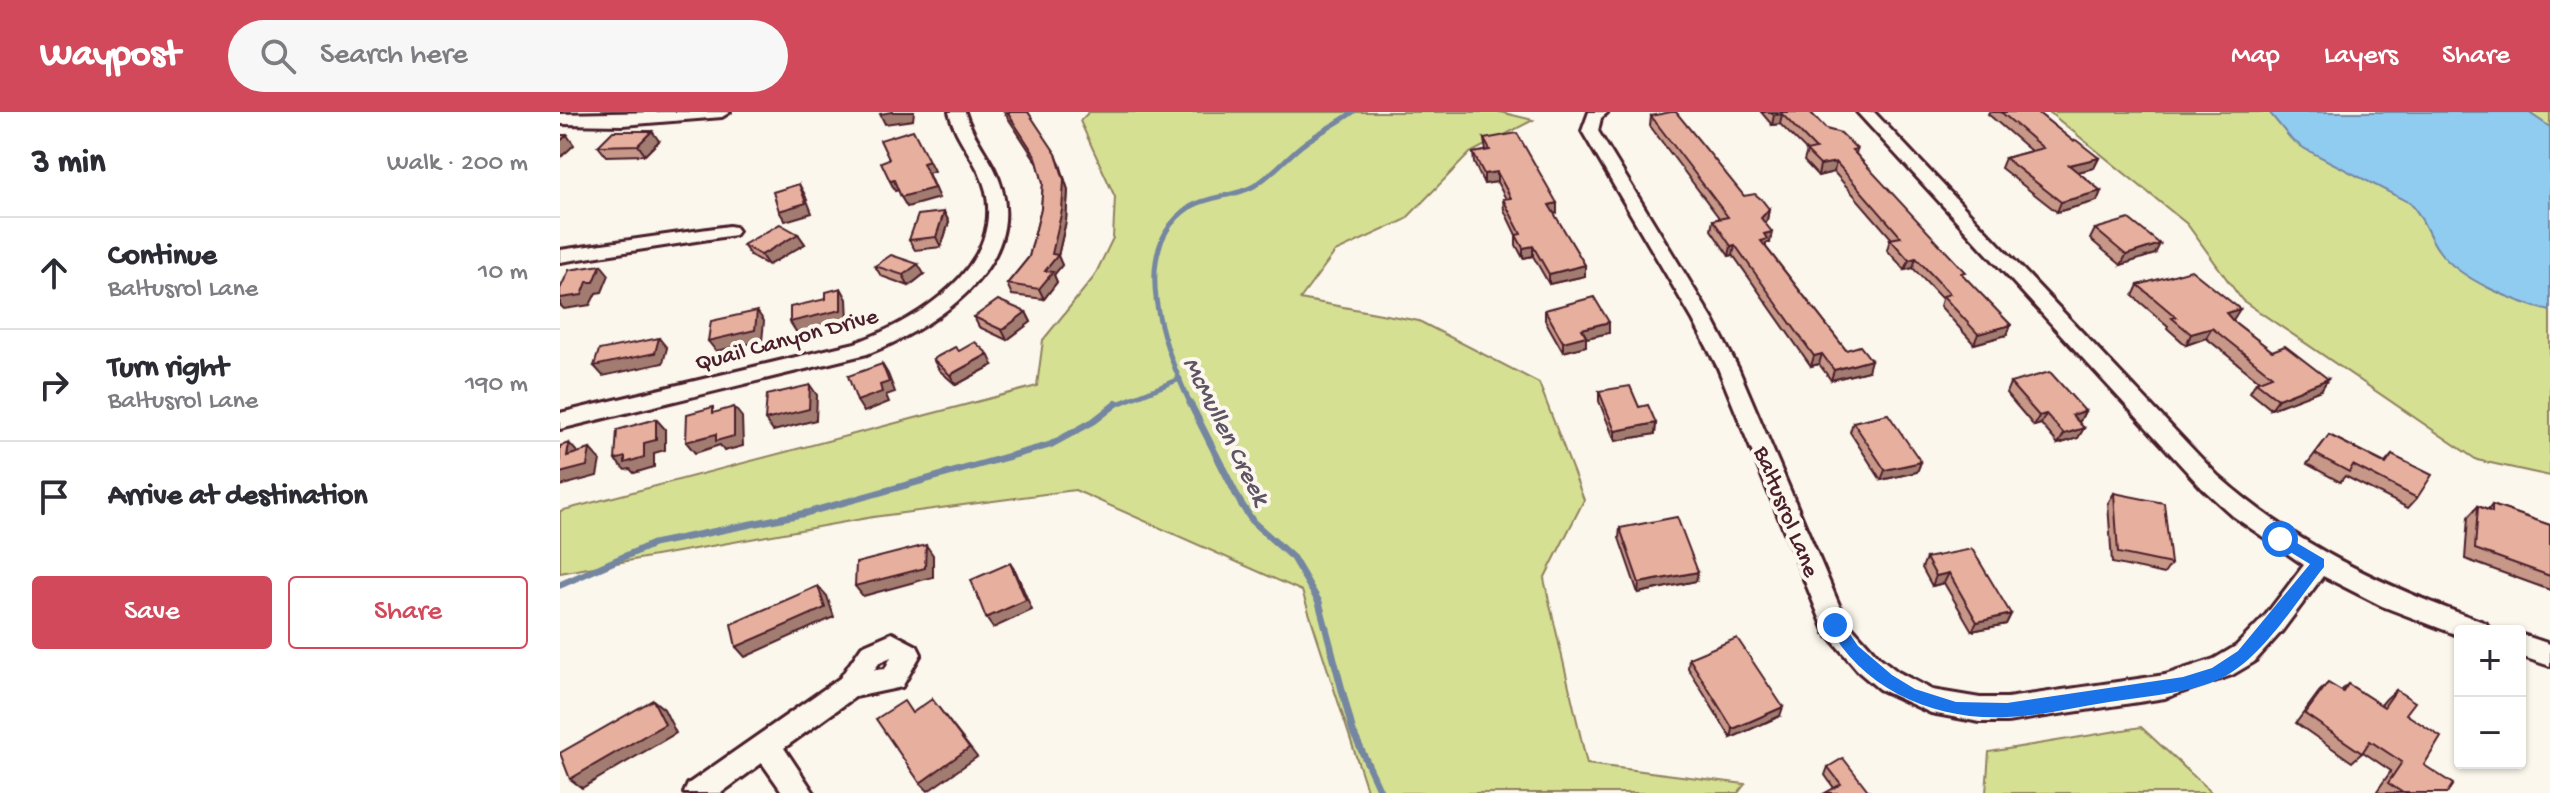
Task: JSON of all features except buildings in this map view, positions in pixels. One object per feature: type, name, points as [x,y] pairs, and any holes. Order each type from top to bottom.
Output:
[{"type":"street","points":[[560,119],[623,120],[722,112]]},
{"type":"street","name":"Quail Canyon Drive","points":[[560,421],[860,349],[901,334],[939,310],[973,276],[992,236],[996,214],[992,183],[961,129],[957,112]]},
{"type":"street","name":"Baltusrol Lane","points":[[1600,112],[1594,116],[1590,131],[1672,266],[1728,368],[1835,625],[1853,651],[1886,680],[1933,703],[1979,711],[2007,710],[2183,684],[2217,673],[2244,656],[2319,563]]},
{"type":"street","points":[[1865,112],[2210,482],[2251,517],[2319,563],[2391,599],[2461,625]]},
{"type":"street","points":[[560,256],[729,231]]},
{"type":"street","points":[[2526,647],[2550,655]]},
{"type":"street","points":[[698,793],[849,686]]},
{"type":"street","points":[[766,746],[800,793]]},
{"type":"green space","points":[[1089,112],[1500,112],[1533,120],[1470,153],[1405,220],[1335,252],[1300,299],[1419,321],[1539,383],[1584,500],[1544,579],[1587,764],[1745,784],[1738,793],[1368,793],[1302,591],[1075,490],[873,517],[560,573],[560,511],[1037,386],[1043,340],[1094,277],[1113,238],[1115,197],[1080,121]]},
{"type":"green space","points":[[2049,112],[2550,112],[2550,476],[2477,460],[2242,300],[2187,224]]},
{"type":"green space","points":[[2141,727],[2212,793],[1986,793],[1989,752]]},
{"type":"water","points":[[2269,112],[2528,112],[2550,127],[2550,311],[2505,296],[2460,271],[2439,251],[2410,203],[2305,149],[2291,139]]},
{"type":"waterway","name":"McMullen Creek","points":[[1180,379],[1162,330],[1156,302],[1155,274],[1159,248],[1170,225],[1198,203],[1254,186],[1307,141],[1353,112]]},
{"type":"waterway","points":[[1115,405],[1180,379]]},
{"type":"waterway","name":"McMullen Creek","points":[[1180,379],[1191,405]]},
{"type":"waterway","points":[[560,585],[653,544],[806,513],[1050,445],[1094,421],[1117,403]]},
{"type":"waterway","name":"McMullen Creek","points":[[1191,405],[1240,502],[1253,522],[1293,558],[1319,602],[1353,732],[1381,793]]},
{"type":"route","points":[[1835,625],[1853,651],[1886,680],[1911,694],[1956,709],[2007,710],[2183,684],[2217,673],[2244,656],[2319,563],[2280,539]]}]
